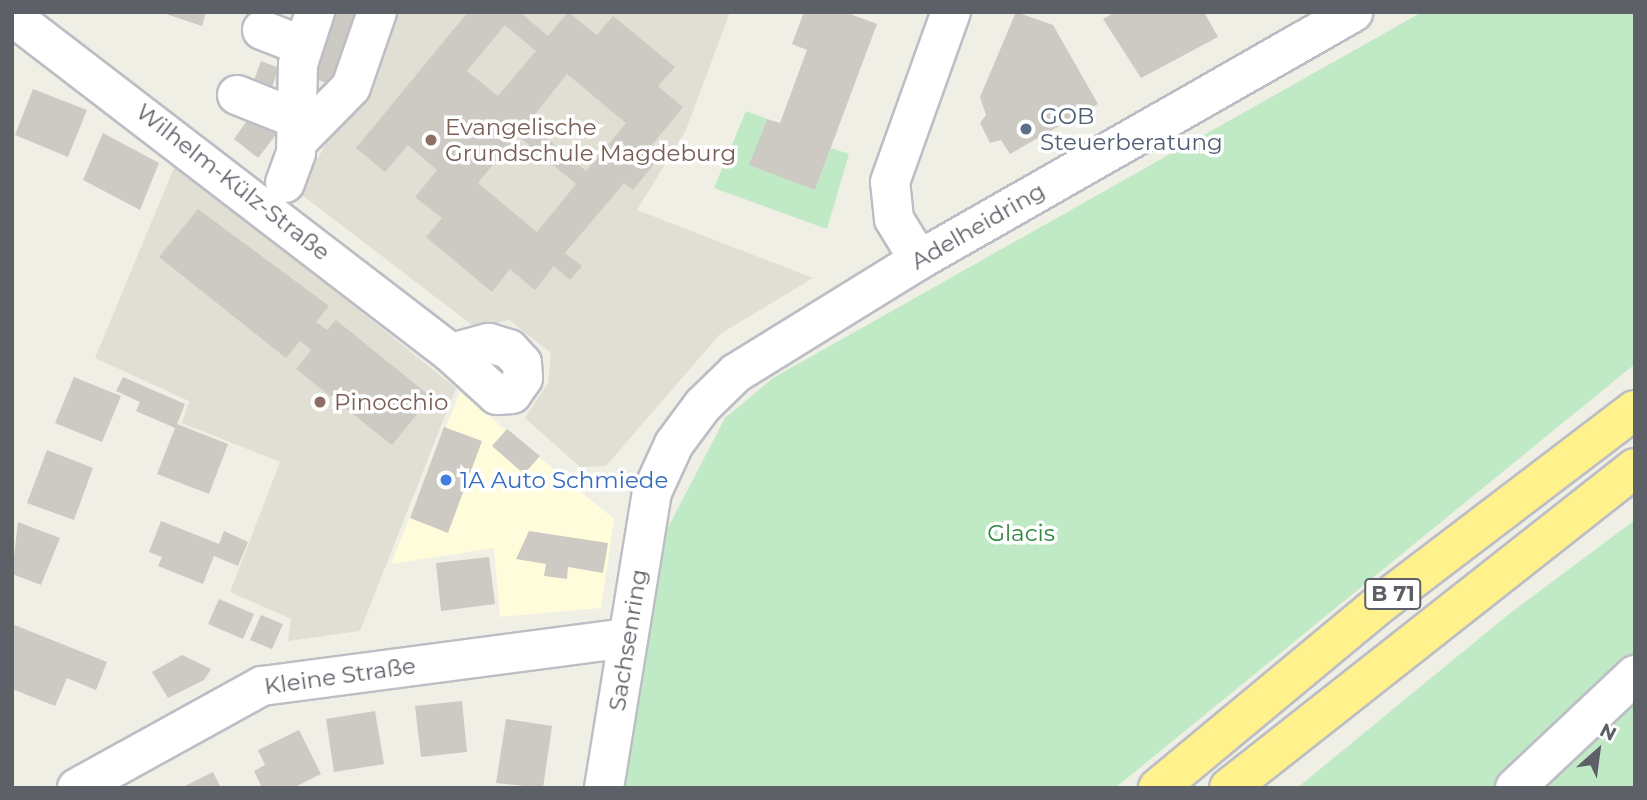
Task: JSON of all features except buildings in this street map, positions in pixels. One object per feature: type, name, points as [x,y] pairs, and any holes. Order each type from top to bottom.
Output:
[{"type":"highway","name":"B 71","points":[[1158,788],[1376,607],[1635,410]]},
{"type":"highway","name":"B 71","points":[[1228,788],[1635,468]]},
{"type":"street","points":[[297,131],[351,87],[376,12]]},
{"type":"street","points":[[919,260],[894,219],[890,182],[951,12]]},
{"type":"street","name":"Adelheidring","points":[[652,492],[687,424],[736,373],[919,260],[1353,12]]},
{"type":"street","name":"Wilhelm-Külz-Straße","points":[[12,16],[451,353]]},
{"type":"street","points":[[262,30],[309,29],[297,131],[285,183]]},
{"type":"street","points":[[237,95],[297,131]]},
{"type":"street","name":"Sachsenring","points":[[604,788],[652,492]]},
{"type":"street","name":"Kleine Straße","points":[[99,782],[262,686],[628,638]]},
{"type":"street","points":[[1515,788],[1635,675]]},
{"type":"shaded area","points":[[386,12],[730,12],[686,130],[637,210],[813,278],[720,334],[606,466],[580,467],[525,418],[548,383],[551,353],[509,320],[476,328],[298,192],[364,79]]},
{"type":"shaded area","name":"Pinocchio","points":[[176,163],[456,388],[360,631],[288,641],[291,619],[230,592],[280,462],[182,423],[189,401],[95,358]]},
{"type":"shaded area","points":[[460,392],[614,519],[601,608],[500,617],[494,548],[391,564]]},
{"type":"green space","name":"Glacis","points":[[1422,12],[1635,12],[1635,364],[1115,788],[622,788],[662,539],[725,418],[773,378]]},
{"type":"green space","points":[[746,111],[767,119],[750,165],[815,190],[831,148],[849,154],[827,229],[714,188]]},
{"type":"green space","points":[[1635,520],[1635,788],[1297,788],[1509,614]]},
{"type":"place","name":"GOB Steuerberatung","points":[[1026,129]]},
{"type":"place","name":"Evangelische Grundschule Magdeburg","points":[[431,140]]},
{"type":"place","name":"Pinocchio","points":[[320,402]]},
{"type":"place","name":"1A Auto Schmiede","points":[[446,480]]}]
